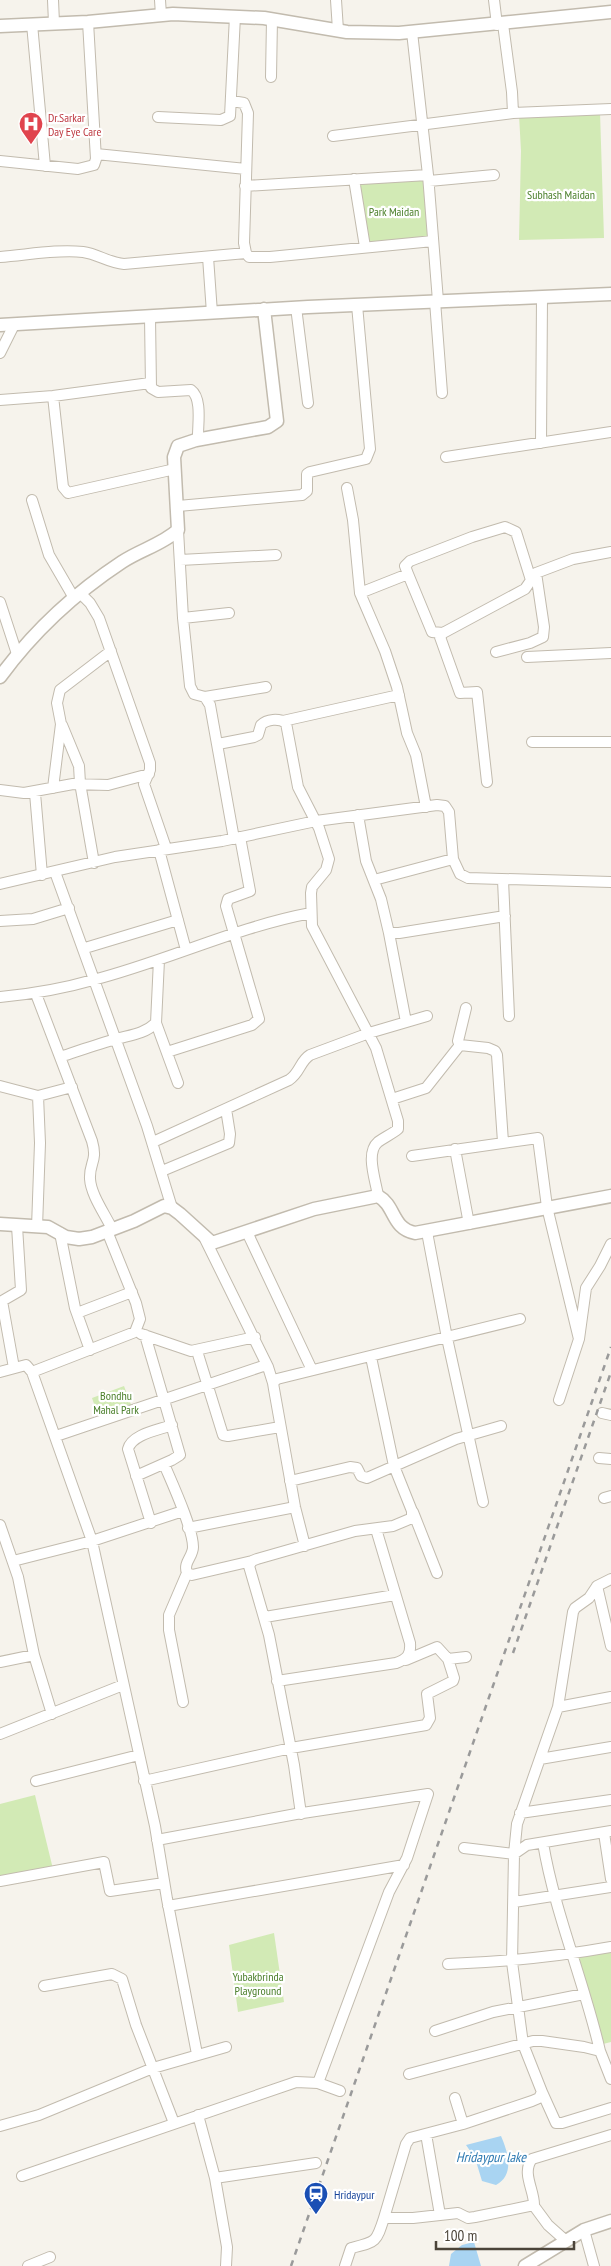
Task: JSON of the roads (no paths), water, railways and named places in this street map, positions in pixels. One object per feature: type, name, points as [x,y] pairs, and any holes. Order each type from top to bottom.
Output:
[{"type":"street","points":[[53,0],[54,23]]},
{"type":"street","points":[[160,0],[161,15]]},
{"type":"street","points":[[336,0],[338,30]]},
{"type":"street","points":[[494,0],[512,92],[513,114]]},
{"type":"street","points":[[0,26],[88,22],[161,15],[235,16],[272,19],[338,30],[412,32],[611,12]]},
{"type":"street","points":[[158,117],[227,119],[231,113],[232,102],[235,16]]},
{"type":"street","points":[[271,77],[272,19]]},
{"type":"street","points":[[0,161],[78,169],[94,165],[96,154],[88,22]]},
{"type":"street","points":[[32,24],[45,166]]},
{"type":"street","points":[[412,32],[429,178],[442,393]]},
{"type":"street","points":[[232,102],[244,103],[247,107],[244,243],[246,253]]},
{"type":"street","points":[[333,136],[513,114],[611,109]]},
{"type":"street","points":[[96,154],[246,169]]},
{"type":"street","points":[[246,186],[354,179],[494,175]]},
{"type":"street","points":[[354,179],[365,248]]},
{"type":"street","points":[[0,258],[76,252],[94,254],[107,261],[124,264],[246,253],[249,256],[270,257],[433,241]]},
{"type":"street","points":[[208,256],[212,313]]},
{"type":"street","points":[[0,325],[358,304],[611,294]]},
{"type":"street","points":[[541,443],[542,297]]},
{"type":"street","points":[[178,506],[302,495],[307,491],[306,478],[310,472],[366,459],[370,449],[358,304]]},
{"type":"street","points":[[296,308],[308,403]]},
{"type":"street","points":[[264,310],[277,421],[268,427],[196,440],[178,446],[174,456],[183,618],[191,691],[205,697],[266,686]]},
{"type":"street","points":[[150,317],[150,383],[154,390],[158,392],[191,390],[194,392],[197,400],[198,435],[196,440]]},
{"type":"street","points":[[0,353],[14,324]]},
{"type":"street","points":[[0,400],[53,396],[150,383]]},
{"type":"street","points":[[53,396],[63,488],[68,493],[175,469]]},
{"type":"street","points":[[446,457],[611,432]]},
{"type":"street","points":[[347,488],[353,520],[360,593],[387,657],[399,695],[407,733],[416,754],[426,807]]},
{"type":"street","points":[[32,500],[52,563],[77,595],[95,609],[150,763],[149,774],[144,784],[163,849],[186,950]]},
{"type":"street","points":[[496,652],[530,643],[543,637],[544,627],[533,577],[516,532],[505,527],[472,537],[410,561],[405,566],[432,632],[443,633],[520,593],[533,577],[573,559],[611,552]]},
{"type":"street","points":[[0,677],[17,654],[77,595],[131,556],[178,530]]},
{"type":"street","points":[[180,560],[276,555]]},
{"type":"street","points":[[360,593],[408,574]]},
{"type":"street","points":[[0,602],[4,626],[17,654]]},
{"type":"street","points":[[183,618],[230,613]]},
{"type":"street","points":[[443,633],[440,638],[460,693],[477,692],[487,782]]},
{"type":"street","points":[[94,863],[80,783],[79,766],[62,724],[57,703],[60,690],[111,651]]},
{"type":"street","points":[[527,657],[611,653]]},
{"type":"street","points":[[218,744],[254,737],[263,723],[277,720],[283,721],[399,695]]},
{"type":"street","points":[[167,1052],[252,1025],[259,1019],[226,902],[228,899],[247,893],[250,891],[251,886],[237,838],[210,705],[205,697]]},
{"type":"street","points":[[283,721],[286,723],[298,787],[316,821],[329,859],[326,870],[312,887],[312,926],[369,1033],[386,1076],[392,1099],[398,1129],[377,1143],[372,1151],[378,1196]]},
{"type":"street","points":[[53,788],[62,724]]},
{"type":"street","points":[[532,742],[611,742]]},
{"type":"street","points":[[0,790],[35,793],[80,783],[108,785],[149,774]]},
{"type":"street","points":[[35,793],[42,875]]},
{"type":"street","points":[[0,884],[163,849],[237,838],[316,821],[445,806],[449,812],[453,859],[460,874],[468,878],[611,882]]},
{"type":"street","points":[[358,815],[366,861],[381,899],[389,933],[406,1022]]},
{"type":"street","points":[[374,880],[453,859]]},
{"type":"street","points":[[55,872],[85,948],[94,980],[162,1171],[172,1208]]},
{"type":"street","points":[[503,880],[509,1016]]},
{"type":"street","points":[[0,922],[33,919],[69,908]]},
{"type":"street","points":[[0,997],[36,994],[94,980],[159,960],[235,932],[311,913]]},
{"type":"street","points":[[389,933],[505,916]]},
{"type":"street","points":[[85,948],[178,920]]},
{"type":"street","points":[[159,960],[156,1023],[178,1083]]},
{"type":"street","points":[[36,994],[96,1156],[90,1171],[90,1185],[110,1230],[132,1292],[140,1319],[140,1334],[172,1425],[180,1455],[136,1476]]},
{"type":"street","points":[[460,1045],[458,1041],[466,1008]]},
{"type":"street","points":[[152,1142],[289,1080],[299,1072],[303,1061],[310,1055],[369,1033],[427,1016]]},
{"type":"street","points":[[60,1057],[116,1039],[142,1033],[156,1023]]},
{"type":"street","points":[[392,1099],[426,1088],[460,1045]]},
{"type":"street","points":[[460,1045],[492,1049],[496,1055],[503,1142]]},
{"type":"street","points":[[0,1086],[38,1096],[72,1088]]},
{"type":"street","points":[[37,1227],[40,1149],[38,1096]]},
{"type":"street","points":[[162,1171],[229,1143],[230,1134],[226,1109]]},
{"type":"street","points":[[412,1156],[538,1138],[547,1208],[579,1339]]},
{"type":"street","points":[[455,1149],[469,1224]]},
{"type":"street","points":[[0,1224],[48,1227],[66,1237],[79,1239],[110,1230],[164,1206],[172,1208],[205,1239],[212,1243],[314,1209],[378,1196],[384,1199],[405,1231],[415,1233],[611,1196]]},
{"type":"street","points":[[14,1368],[2,1301],[21,1290],[17,1226]]},
{"type":"street","points":[[247,1232],[312,1370]]},
{"type":"street","points":[[428,1232],[447,1338],[483,1502]]},
{"type":"street","points":[[60,1233],[77,1313],[90,1350]]},
{"type":"street","points":[[205,1239],[268,1367],[273,1383],[295,1507],[305,1546]]},
{"type":"street","points":[[559,1400],[579,1339],[586,1288],[611,1244]]},
{"type":"street","points":[[77,1313],[132,1292]]},
{"type":"street","points":[[273,1383],[283,1377],[520,1319]]},
{"type":"street","points":[[32,1372],[90,1350],[140,1334],[191,1351],[254,1337]]},
{"type":"street","points":[[197,1351],[223,1435],[228,1436],[280,1427]]},
{"type":"street","points":[[371,1357],[394,1466],[437,1573]]},
{"type":"street","points":[[0,1372],[26,1365],[32,1372],[92,1541],[139,1755],[197,2054]]},
{"type":"street","points":[[56,1436],[263,1366],[268,1367]]},
{"type":"street","points":[[151,1523],[129,1454],[129,1445],[137,1438],[172,1425]]},
{"type":"street","points":[[290,1481],[350,1467],[357,1468],[361,1476],[367,1478],[469,1434],[501,1426]]},
{"type":"street","points":[[599,1458],[611,1460]]},
{"type":"street","points":[[164,1464],[183,1511],[193,1548],[186,1564],[187,1573],[170,1608],[169,1615],[169,1630],[183,1702]]},
{"type":"street","points":[[188,1528],[295,1507]]},
{"type":"street","points":[[13,1561],[92,1541],[183,1511]]},
{"type":"street","points":[[187,1573],[192,1575],[252,1561],[355,1532],[393,1526],[412,1518],[412,1511]]},
{"type":"street","points":[[0,1525],[13,1561],[34,1655],[52,1714]]},
{"type":"street","points":[[376,1530],[410,1643],[410,1652],[405,1660]]},
{"type":"street","points":[[252,1561],[250,1569],[266,1617],[291,1748],[301,1814]]},
{"type":"street","points":[[611,1579],[597,1586],[589,1598],[579,1604],[574,1612],[558,1707],[517,1824],[514,1854],[512,1962],[523,2044],[556,2123],[562,2123],[611,2108]]},
{"type":"street","points":[[597,1586],[611,1646]]},
{"type":"street","points":[[266,1617],[395,1595]]},
{"type":"street","points":[[144,1780],[291,1748],[426,1725],[430,1718],[427,1694],[453,1681],[454,1678],[448,1659],[437,1647],[396,1664],[277,1681]]},
{"type":"street","points":[[0,1662],[34,1655]]},
{"type":"street","points":[[448,1659],[466,1657]]},
{"type":"street","points":[[0,1734],[123,1685]]},
{"type":"street","points":[[558,1707],[611,1697]]},
{"type":"street","points":[[540,1759],[611,1747]]},
{"type":"street","points":[[36,1781],[139,1755]]},
{"type":"street","points":[[156,1840],[428,1794],[404,1865],[393,1882],[379,1917],[318,2083]]},
{"type":"street","points":[[520,1813],[611,1800]]},
{"type":"street","points":[[464,1848],[514,1854],[527,1845],[607,1832],[611,1879]]},
{"type":"street","points":[[543,1843],[555,1897],[571,1954],[600,2051],[609,2067],[611,2079]]},
{"type":"street","points":[[0,1881],[104,1862],[110,1891],[164,1883]]},
{"type":"street","points":[[168,1906],[404,1865]]},
{"type":"street","points":[[514,1902],[611,1887]]},
{"type":"street","points":[[448,1964],[512,1962],[611,1947]]},
{"type":"street","points":[[44,1986],[105,1975],[118,1976],[122,1979],[136,2024],[174,2124]]},
{"type":"street","points":[[435,2031],[494,2012],[584,1994]]},
{"type":"street","points":[[409,2074],[523,2044],[542,2041],[592,2048],[600,2051]]},
{"type":"street","points":[[0,2126],[39,2115],[153,2068],[226,2047]]},
{"type":"street","points":[[22,2176],[198,2114],[296,2082],[318,2083],[340,2091]]},
{"type":"street","points":[[345,2266],[351,2248],[371,2244],[375,2240],[384,2218],[406,2144],[410,2138],[463,2124],[539,2098],[542,2092]]},
{"type":"street","points":[[456,2098],[463,2124]]},
{"type":"street","points":[[198,2114],[214,2178],[227,2247],[226,2266]]},
{"type":"street","points":[[426,2134],[440,2215]]},
{"type":"street","points":[[566,2241],[548,2225],[534,2206],[528,2175],[528,2164],[532,2159],[611,2135]]},
{"type":"street","points":[[214,2178],[316,2162]]},
{"type":"street","points":[[384,2218],[413,2218],[458,2213],[468,2218],[476,2218],[534,2206]]},
{"type":"street","points":[[526,2266],[584,2230],[611,2221]]},
{"type":"street","points":[[584,2230],[594,2266]]},
{"type":"street","points":[[28,2266],[50,2257]]},
{"type":"water","name":"Hridaypur lake","points":[[501,2136],[508,2156],[508,2169],[502,2181],[496,2185],[482,2181],[475,2158],[466,2145]]},
{"type":"water","points":[[474,2242],[481,2266],[449,2266],[451,2254],[462,2245]]},
{"type":"railway","points":[[291,2266],[611,1347]]},
{"type":"railway","points":[[513,1653],[611,1372]]},
{"type":"place","name":"Dr.Sarkar Day Eye Care","points":[[31,145]]},
{"type":"place","name":"Hridaypur","points":[[316,2215]]},
{"type":"park label","name":"Subhash Maidan","points":[[561,194]]},
{"type":"park label","name":"Park Maidan","points":[[394,211]]},
{"type":"park label","name":"Bondhu Mahal Park","points":[[116,1402]]},
{"type":"park label","name":"Yubakbrinda Playground","points":[[258,1983]]}]
